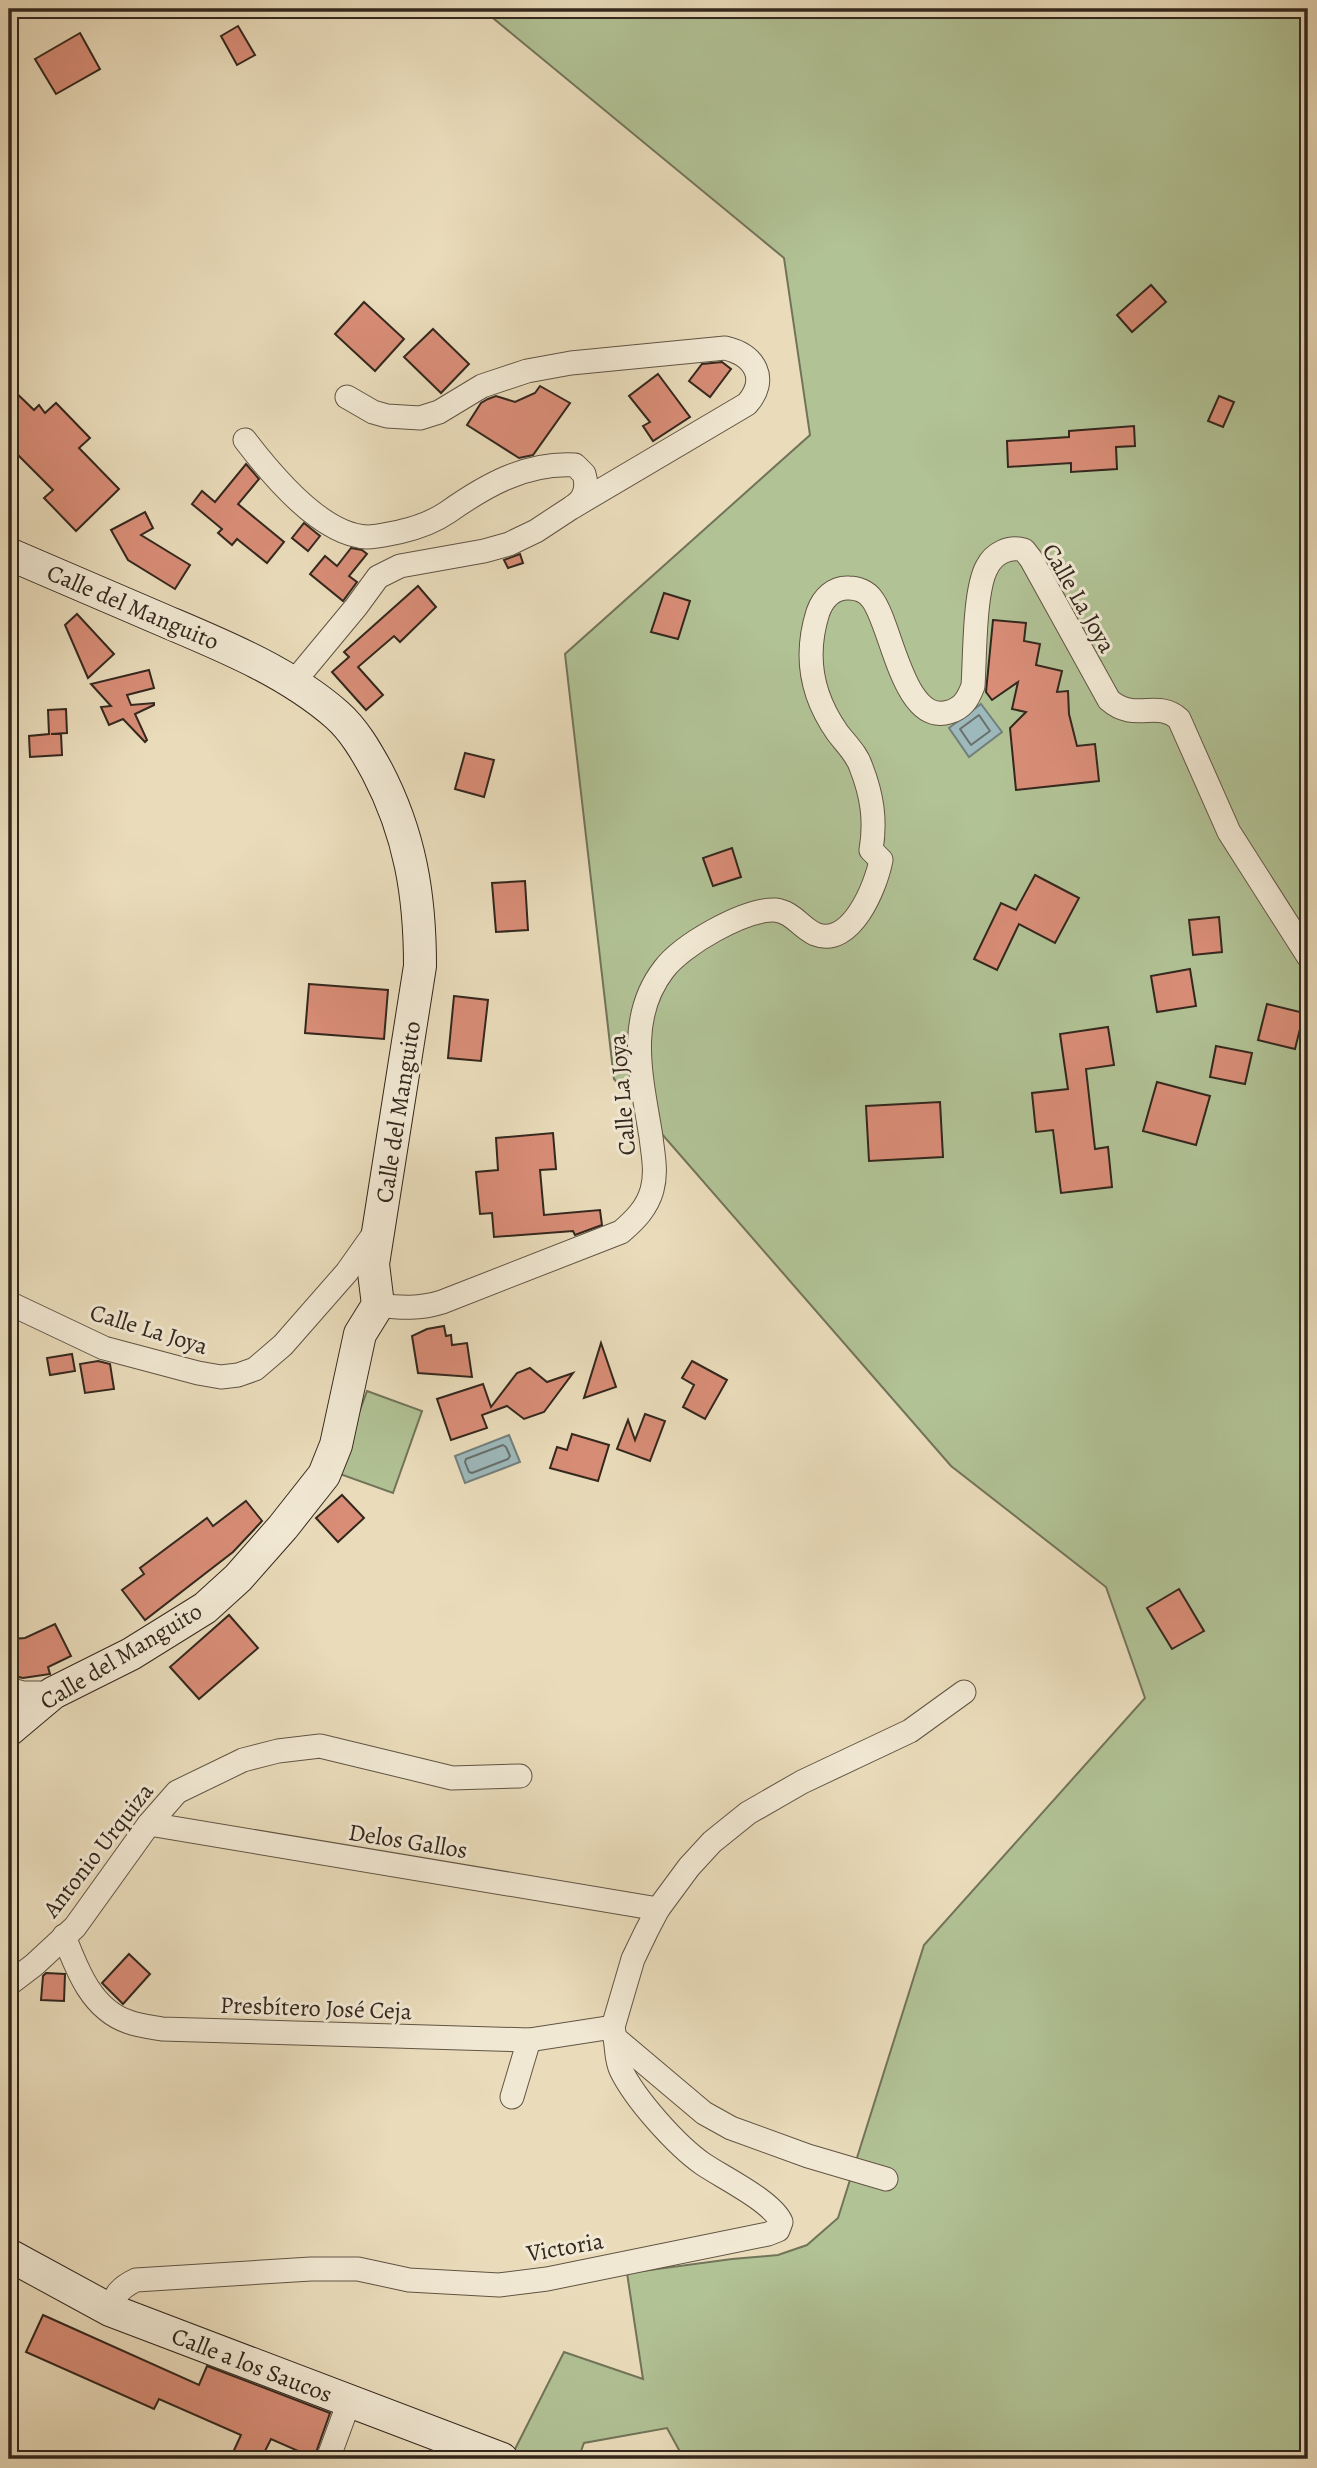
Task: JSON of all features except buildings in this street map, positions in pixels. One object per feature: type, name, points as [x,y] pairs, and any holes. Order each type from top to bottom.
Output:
[{"type":"main road","name":"Calle del Manguito","points":[[9,554],[219,644],[293,683],[338,716],[365,748],[393,801],[408,852],[420,916],[420,966],[373,1264],[378,1305],[360,1334],[336,1445],[324,1475],[238,1578],[205,1608],[131,1654],[53,1693],[9,1730]]},
{"type":"main road","name":"Calle a los Saucos","points":[[9,2255],[110,2310],[502,2459]]},
{"type":"street","points":[[346,397],[387,416],[420,418],[439,412],[482,386],[527,370],[725,348],[749,359],[754,366],[758,382],[747,404],[571,508]]},
{"type":"street","points":[[245,440],[275,480],[293,497],[341,530],[354,535],[382,536],[420,527],[449,512],[472,494],[533,469],[575,466],[584,474],[586,491],[577,504],[536,531],[509,544],[461,556],[412,562],[378,577],[293,683]]},
{"type":"street","name":"Calle La Joya","points":[[378,1305],[426,1307],[442,1302],[621,1232],[633,1223],[649,1200],[655,1177],[640,1064],[639,1032],[647,999],[664,969],[676,955],[710,933],[754,914],[775,911],[786,913],[811,932],[829,936],[845,930],[863,907],[881,863],[880,857],[871,850],[874,821],[870,791],[860,763],[821,705],[811,676],[810,643],[819,609],[829,595],[837,590],[861,590],[873,600],[914,696],[928,710],[943,714],[962,706],[973,686],[980,591],[988,564],[1009,549],[1024,550],[1109,700],[1129,711],[1166,711],[1179,719],[1229,832],[1308,956]]},
{"type":"street","name":"Calle La Joya","points":[[9,1303],[104,1348],[198,1373],[221,1377],[238,1375],[255,1369],[283,1345],[347,1272],[380,1224]]},
{"type":"street","points":[[9,1689],[23,1693],[53,1693]]},
{"type":"street","points":[[886,2179],[807,2156],[731,2128],[704,2113],[660,2078],[614,2033],[633,1959],[658,1909],[689,1867],[712,1842],[748,1813],[802,1782],[902,1735],[964,1692]]},
{"type":"street","name":"Antonio Urquiza","points":[[9,1984],[75,1927],[149,1824],[177,1792],[243,1760],[320,1746],[452,1778],[520,1776]]},
{"type":"street","name":"Delos Gallos","points":[[149,1824],[658,1909]]},
{"type":"street","name":"Presbítero José Ceja","points":[[64,1936],[77,1970],[102,2008],[130,2023],[187,2031],[529,2040],[614,2033]]},
{"type":"street","name":"Victoria","points":[[110,2310],[115,2295],[136,2280],[358,2269],[409,2280],[499,2285],[547,2279],[778,2230],[781,2222],[776,2214],[701,2162],[650,2111],[620,2068],[614,2033]]},
{"type":"street","points":[[512,2097],[529,2040]]},
{"type":"street","points":[[328,2459],[349,2402]]},
{"type":"green space","points":[[482,9],[1308,9],[1308,2459],[684,2459],[667,2428],[584,2443],[578,2459],[510,2459],[564,2352],[643,2379],[627,2273],[778,2255],[807,2245],[838,2218],[924,1945],[1145,1698],[1106,1587],[951,1466],[614,1079],[565,654],[810,435],[784,258]]},
{"type":"green space","points":[[367,1391],[422,1411],[393,1493],[337,1473]]},
{"type":"water","points":[[981,704],[1002,732],[969,757],[949,728]]},
{"type":"water","points":[[509,1435],[520,1462],[465,1483],[455,1456]]}]
